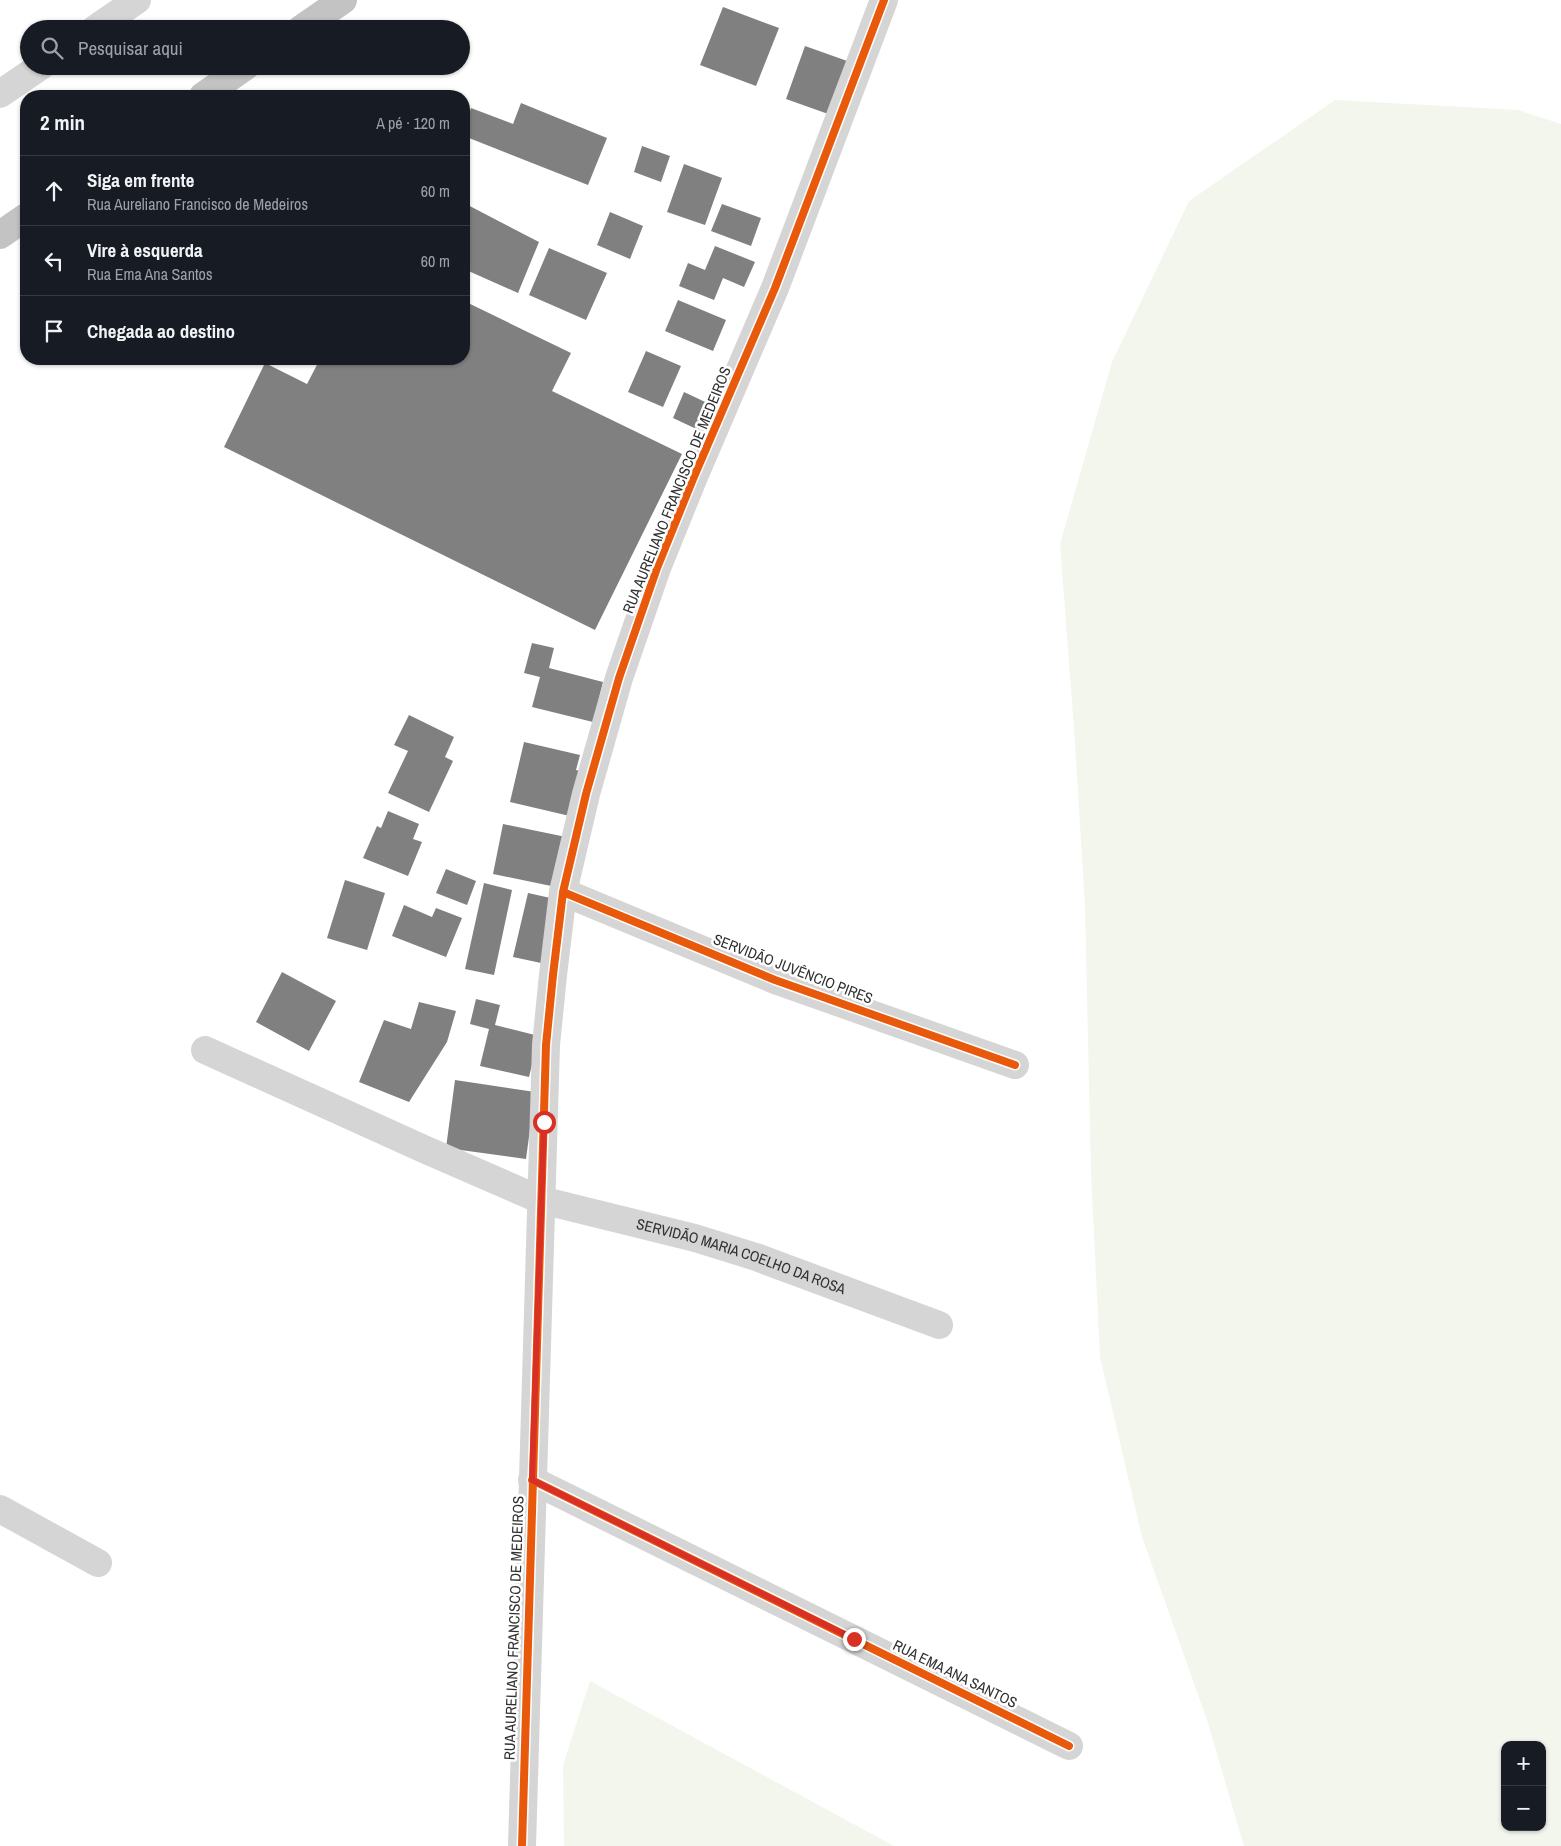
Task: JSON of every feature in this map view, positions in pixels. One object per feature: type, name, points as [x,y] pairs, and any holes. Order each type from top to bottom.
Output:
[{"type":"highway","points":[[314,20],[343,0]]},
{"type":"highway","points":[[212,90],[233,75]]},
{"type":"highway","points":[[0,235],[20,221]]},
{"type":"street","points":[[108,20],[137,0]]},
{"type":"street","name":"RUA AURELIANO FRANCISCO DE MEDEIROS","points":[[522,1846],[546,1045],[564,892],[586,794],[619,678],[657,568],[775,288],[884,0]]},
{"type":"street","points":[[0,94],[28,75]]},
{"type":"street","name":"SERVIDÃO JUVÊNCIO PIRES","points":[[564,892],[776,980],[1015,1065]]},
{"type":"street","name":"SERVIDÃO MARIA COELHO DA ROSA","points":[[205,1050],[541,1200],[756,1257],[939,1325]]},
{"type":"street","name":"RUA EMA ANA SANTOS","points":[[532,1480],[1069,1746]]},
{"type":"street","points":[[0,1509],[98,1563]]},
{"type":"shaded area","points":[[1335,100],[1518,110],[1561,124],[1561,1846],[1244,1846],[1207,1720],[1142,1537],[1100,1357],[1091,1174],[1085,906],[1060,544],[1112,362],[1189,201]]},
{"type":"shaded area","points":[[590,1681],[894,1846],[564,1846],[563,1765]]},
{"type":"building","points":[[723,7],[779,28],[756,86],[700,65]]},
{"type":"building","points":[[805,46],[850,62],[831,115],[786,99]]},
{"type":"building","points":[[521,103],[607,138],[588,185],[470,138],[471,108],[513,124]]},
{"type":"building","points":[[642,146],[670,156],[661,182],[634,172]]},
{"type":"building","points":[[684,164],[722,178],[705,225],[667,212]]},
{"type":"building","points":[[722,204],[761,218],[751,246],[711,231]]},
{"type":"building","points":[[470,206],[539,242],[518,293],[470,272]]},
{"type":"building","points":[[610,212],[643,226],[630,259],[597,245]]},
{"type":"building","points":[[715,246],[755,262],[744,287],[723,278],[714,300],[679,286],[688,263],[705,270]]},
{"type":"building","points":[[549,248],[607,273],[586,320],[529,295]]},
{"type":"building","points":[[678,300],[726,320],[713,351],[665,331]]},
{"type":"building","points":[[470,304],[571,353],[552,391],[682,454],[595,630],[224,447],[264,365],[269,365],[307,384],[317,365],[470,365]]},
{"type":"building","points":[[646,351],[681,366],[663,407],[628,392]]},
{"type":"building","points":[[684,392],[718,408],[707,434],[673,418]]},
{"type":"building","points":[[532,643],[554,648],[549,668],[603,682],[593,722],[532,707],[540,677],[524,673]]},
{"type":"building","points":[[409,715],[454,737],[445,757],[453,761],[429,812],[388,793],[408,751],[394,745]]},
{"type":"building","points":[[524,742],[580,755],[576,770],[584,772],[574,817],[510,802]]},
{"type":"building","points":[[388,811],[419,824],[413,839],[422,842],[408,876],[363,858],[377,826],[381,828]]},
{"type":"building","points":[[503,824],[566,837],[556,887],[493,874]]},
{"type":"building","points":[[446,869],[476,881],[467,905],[436,893]]},
{"type":"building","points":[[345,880],[385,893],[367,950],[327,938]]},
{"type":"building","points":[[484,883],[512,890],[494,975],[465,969]]},
{"type":"building","points":[[528,893],[555,899],[541,963],[513,957]]},
{"type":"building","points":[[404,905],[432,917],[436,908],[462,918],[446,957],[392,936]]},
{"type":"building","points":[[282,972],[336,1001],[309,1051],[256,1022]]},
{"type":"building","points":[[476,999],[500,1005],[495,1025],[539,1036],[529,1077],[480,1066],[489,1029],[470,1024]]},
{"type":"building","points":[[419,1002],[456,1011],[447,1042],[409,1102],[359,1082],[384,1020],[411,1029]]},
{"type":"building","points":[[455,1080],[535,1092],[526,1159],[446,1148]]},
{"type":"cycle path","points":[[522,1846],[546,1045],[563,892],[586,794],[619,678],[657,568],[775,288],[884,0]]},
{"type":"cycle path","points":[[563,892],[775,980],[1015,1065]]},
{"type":"cycle path","points":[[532,1480],[1069,1746]]},
{"type":"route","points":[[544,1122],[532,1480],[854,1639]]}]
